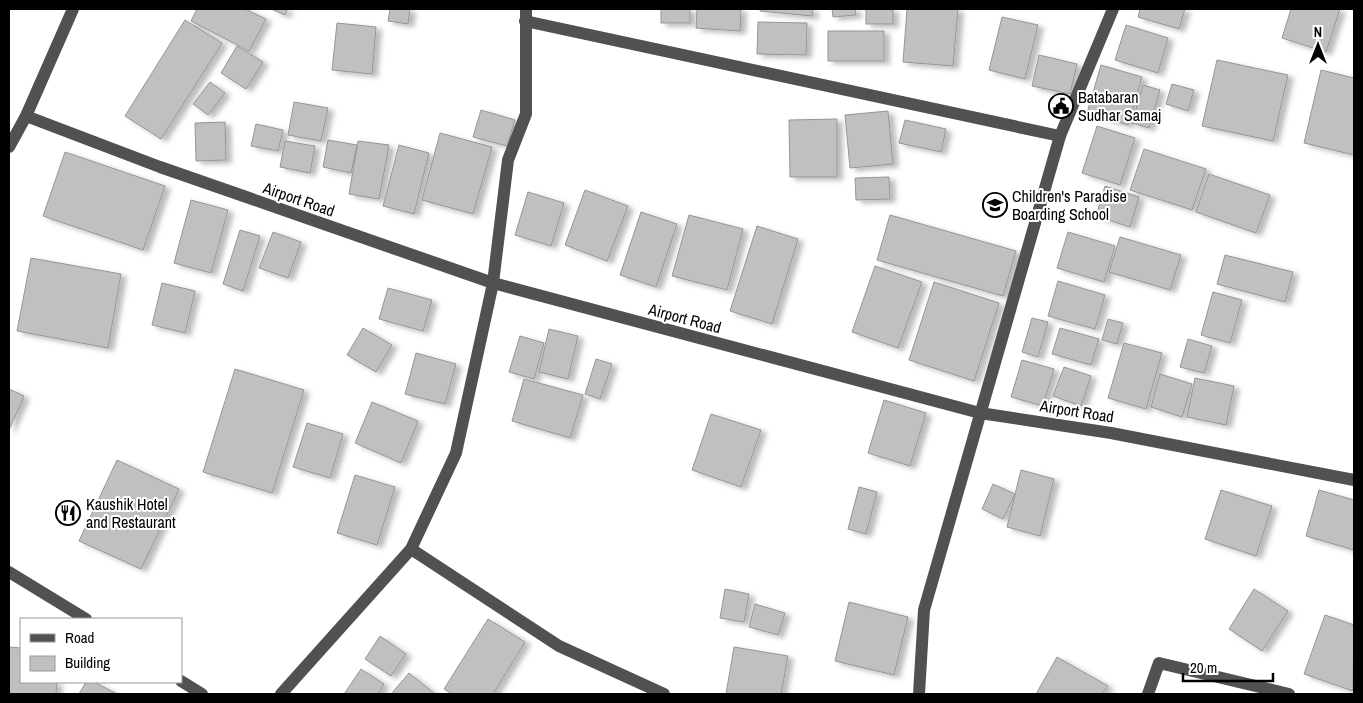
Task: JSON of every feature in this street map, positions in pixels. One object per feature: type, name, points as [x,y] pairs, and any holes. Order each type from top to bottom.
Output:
[{"type":"street","points":[[9,147],[26,116],[73,9]]},
{"type":"street","points":[[919,694],[924,610],[1060,136],[1113,9]]},
{"type":"street","points":[[281,694],[410,548],[456,452],[493,283],[508,160],[526,114],[526,15],[1060,136]]},
{"type":"street","name":"Airport Road","points":[[26,116],[160,167],[493,283],[980,413],[1112,433],[1354,480]]},
{"type":"street","points":[[410,548],[559,646],[664,694]]},
{"type":"street","points":[[9,572],[84,618]]},
{"type":"street","points":[[1148,694],[1159,663],[1289,694]]},
{"type":"street","points":[[182,682],[202,694]]},
{"type":"building","points":[[197,9],[245,9],[266,19],[249,51],[191,21]]},
{"type":"building","points":[[271,9],[288,9],[285,15]]},
{"type":"building","points":[[390,9],[410,9],[408,24],[388,21]]},
{"type":"building","points":[[661,9],[690,9],[690,23],[661,23]]},
{"type":"building","points":[[697,9],[741,9],[740,31],[696,28]]},
{"type":"building","points":[[760,9],[813,9],[812,16],[760,11]]},
{"type":"building","points":[[832,9],[855,9],[856,15],[833,17]]},
{"type":"building","points":[[866,9],[893,9],[893,24],[866,24]]},
{"type":"building","points":[[907,9],[958,9],[953,66],[903,62]]},
{"type":"building","points":[[1140,9],[1185,9],[1179,29],[1138,17]]},
{"type":"building","points":[[1291,9],[1340,9],[1326,52],[1282,38]]},
{"type":"building","points":[[1002,17],[1038,25],[1025,79],[989,70]]},
{"type":"building","points":[[185,20],[222,43],[161,139],[125,116]]},
{"type":"building","points":[[758,22],[807,23],[806,55],[757,54]]},
{"type":"building","points":[[337,23],[376,27],[372,74],[332,70]]},
{"type":"building","points":[[1126,25],[1168,38],[1158,73],[1115,60]]},
{"type":"building","points":[[828,31],[884,31],[884,61],[828,61]]},
{"type":"building","points":[[237,46],[263,62],[246,89],[221,73]]},
{"type":"building","points":[[1039,55],[1077,64],[1070,94],[1032,86]]},
{"type":"building","points":[[1217,60],[1288,75],[1273,141],[1202,126]]},
{"type":"building","points":[[1101,65],[1142,77],[1128,125],[1087,113]]},
{"type":"building","points":[[1321,70],[1354,78],[1354,155],[1304,143]]},
{"type":"building","points":[[210,82],[225,93],[208,115],[193,104]]},
{"type":"building","points":[[1172,84],[1194,90],[1188,111],[1166,104]]},
{"type":"building","points":[[1143,85],[1160,90],[1149,128],[1132,123]]},
{"type":"building","points":[[294,102],[328,108],[321,141],[288,135]]},
{"type":"building","points":[[481,110],[515,120],[507,146],[473,137]]},
{"type":"building","points":[[888,111],[893,164],[850,168],[845,115]]},
{"type":"building","points":[[837,119],[837,177],[790,177],[789,120]]},
{"type":"building","points":[[905,120],[946,129],[941,152],[899,143]]},
{"type":"building","points":[[225,122],[226,160],[196,161],[195,123]]},
{"type":"building","points":[[256,124],[283,130],[278,151],[251,146]]},
{"type":"building","points":[[1097,126],[1135,138],[1120,185],[1082,173]]},
{"type":"building","points":[[440,133],[492,147],[473,214],[422,200]]},
{"type":"building","points":[[328,140],[357,145],[351,173],[323,167]]},
{"type":"building","points":[[285,141],[315,146],[310,173],[280,167]]},
{"type":"building","points":[[358,141],[389,145],[379,199],[349,194]]},
{"type":"building","points":[[399,145],[429,153],[414,214],[383,206]]},
{"type":"building","points":[[1144,149],[1206,169],[1192,210],[1130,190]]},
{"type":"building","points":[[65,152],[165,186],[143,250],[43,216]]},
{"type":"building","points":[[1209,174],[1270,195],[1256,233],[1196,212]]},
{"type":"building","points":[[889,177],[890,199],[856,200],[855,178]]},
{"type":"building","points":[[1105,186],[1139,197],[1130,227],[1096,216]]},
{"type":"building","points":[[585,190],[628,206],[607,261],[565,245]]},
{"type":"building","points":[[528,192],[564,203],[551,246],[515,235]]},
{"type":"building","points":[[191,200],[228,210],[211,273],[174,263]]},
{"type":"building","points":[[641,212],[677,224],[656,287],[620,275]]},
{"type":"building","points":[[689,215],[743,229],[727,290],[672,276]]},
{"type":"building","points":[[890,215],[1016,251],[1003,296],[877,260]]},
{"type":"building","points":[[757,226],[798,239],[772,324],[730,311]]},
{"type":"building","points":[[240,230],[260,236],[243,291],[223,284]]},
{"type":"building","points":[[273,232],[301,242],[288,278],[259,268]]},
{"type":"building","points":[[1068,232],[1115,246],[1104,282],[1057,268]]},
{"type":"building","points":[[1120,237],[1181,255],[1170,290],[1109,272]]},
{"type":"building","points":[[1225,255],[1293,272],[1285,302],[1217,284]]},
{"type":"building","points":[[31,258],[121,274],[108,348],[17,331]]},
{"type":"building","points":[[875,266],[922,282],[898,348],[852,332]]},
{"type":"building","points":[[1058,281],[1105,295],[1095,329],[1048,316]]},
{"type":"building","points":[[934,282],[999,303],[974,381],[909,360]]},
{"type":"building","points":[[162,283],[195,291],[185,333],[152,325]]},
{"type":"building","points":[[388,288],[432,300],[423,331],[379,319]]},
{"type":"building","points":[[1213,292],[1242,300],[1230,343],[1201,335]]},
{"type":"building","points":[[1032,318],[1048,322],[1038,357],[1022,352]]},
{"type":"building","points":[[1108,319],[1123,323],[1117,344],[1102,340]]},
{"type":"building","points":[[363,328],[392,345],[376,372],[347,355]]},
{"type":"building","points":[[1060,328],[1099,339],[1091,365],[1052,354]]},
{"type":"building","points":[[549,329],[578,336],[568,379],[539,372]]},
{"type":"building","points":[[520,336],[544,343],[534,379],[509,372]]},
{"type":"building","points":[[1188,339],[1212,346],[1204,373],[1180,367]]},
{"type":"building","points":[[1124,343],[1162,353],[1146,409],[1108,398]]},
{"type":"building","points":[[416,353],[456,364],[445,404],[405,394]]},
{"type":"building","points":[[596,359],[612,364],[600,399],[585,394]]},
{"type":"building","points":[[1022,360],[1054,369],[1043,406],[1011,397]]},
{"type":"building","points":[[1064,367],[1091,376],[1081,406],[1053,396]]},
{"type":"building","points":[[235,369],[304,390],[272,493],[203,472]]},
{"type":"building","points":[[1160,374],[1192,384],[1182,417],[1151,407]]},
{"type":"building","points":[[1195,378],[1234,386],[1226,425],[1187,417]]},
{"type":"building","points":[[524,379],[583,395],[570,438],[512,421]]},
{"type":"building","points":[[9,389],[24,396],[9,430]]},
{"type":"building","points":[[884,400],[926,413],[910,466],[868,453]]},
{"type":"building","points":[[372,402],[418,421],[401,463],[355,443]]},
{"type":"building","points":[[711,414],[761,430],[741,487],[692,470]]},
{"type":"building","points":[[307,423],[343,434],[330,478],[293,467]]},
{"type":"building","points":[[117,460],[179,489],[141,569],[79,541]]},
{"type":"building","points":[[1021,470],[1054,479],[1040,536],[1007,527]]},
{"type":"building","points":[[355,475],[395,487],[377,545],[337,533]]},
{"type":"building","points":[[993,484],[1015,494],[1003,519],[982,509]]},
{"type":"building","points":[[859,487],[877,492],[866,534],[848,529]]},
{"type":"building","points":[[1221,490],[1272,506],[1256,556],[1205,539]]},
{"type":"building","points":[[1319,490],[1354,500],[1354,550],[1306,536]]},
{"type":"building","points":[[725,589],[749,594],[744,622],[720,618]]},
{"type":"building","points":[[1254,589],[1288,611],[1262,651],[1229,629]]},
{"type":"building","points":[[849,602],[908,617],[894,675],[835,661]]},
{"type":"building","points":[[755,604],[785,613],[778,635],[749,627]]},
{"type":"building","points":[[1325,615],[1354,625],[1353,691],[1304,674]]},
{"type":"building","points":[[488,619],[525,642],[493,694],[452,694],[444,689]]},
{"type":"building","points":[[380,636],[406,654],[391,676],[365,659]]},
{"type":"building","points":[[9,647],[20,648],[20,683],[57,683],[56,694],[9,694]]},
{"type":"building","points":[[734,647],[788,656],[781,694],[726,694]]},
{"type":"building","points":[[1057,657],[1108,686],[1102,694],[1036,694]]},
{"type":"building","points":[[361,669],[384,684],[378,694],[344,694]]},
{"type":"building","points":[[409,673],[435,694],[391,694]]},
{"type":"building","points":[[85,683],[96,683],[117,694],[79,694]]},
{"type":"place","name":"Batabaran Sudhar Samaj","points":[[1061,106]]},
{"type":"place","name":"Children's Paradise Boarding School","points":[[995,205]]},
{"type":"place","name":"Kaushik Hotel and Restaurant","points":[[68,513]]}]
